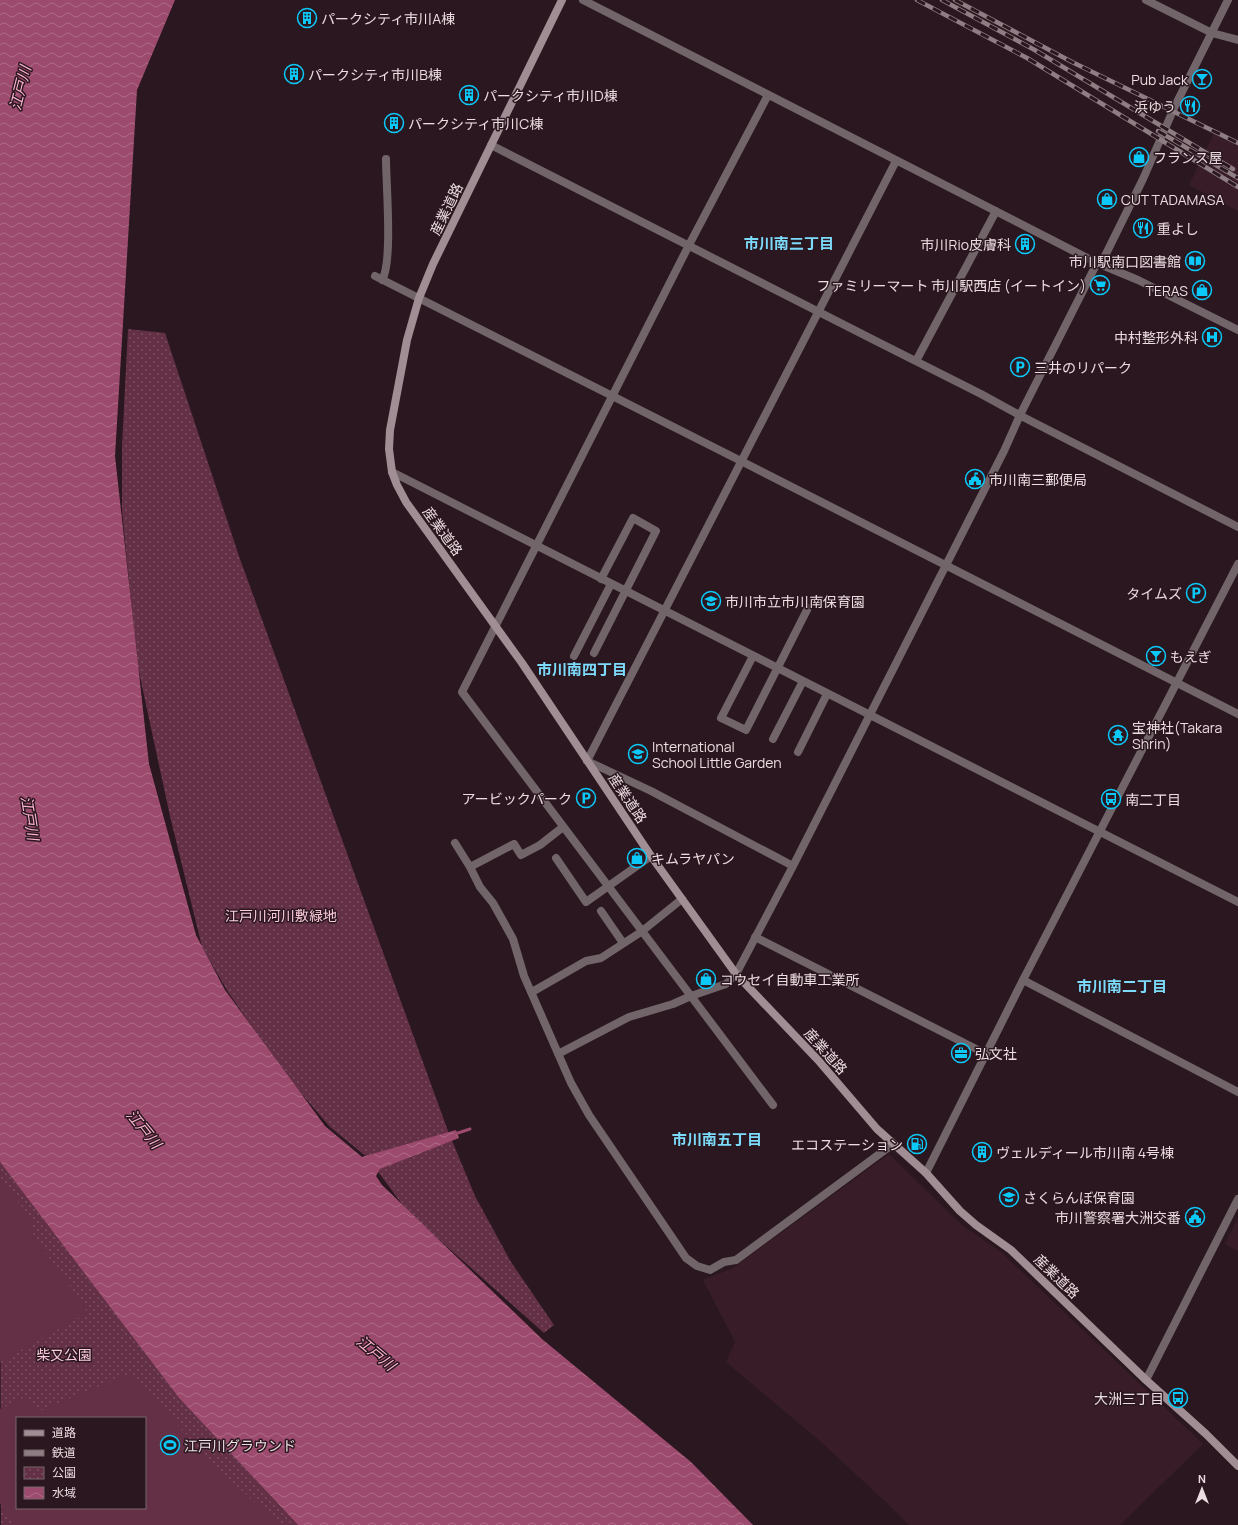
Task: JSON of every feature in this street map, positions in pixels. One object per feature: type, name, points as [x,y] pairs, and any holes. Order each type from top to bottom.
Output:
[{"type":"main road","name":"産業道路","points":[[562,0],[433,264],[419,298],[407,340],[390,430],[389,449],[392,472],[397,485],[406,502],[495,625],[652,856],[736,974],[818,1060],[877,1129],[926,1173],[960,1211],[976,1225],[1011,1250],[1238,1466]]},
{"type":"street","points":[[583,0],[1099,264],[1138,280],[1238,330]]},
{"type":"street","points":[[1146,0],[1212,33],[1238,40]]},
{"type":"street","points":[[558,1054],[629,1017],[673,1004],[726,984],[736,974],[870,716],[1004,451],[1020,415],[1143,179],[1175,106],[1228,0]]},
{"type":"street","points":[[768,95],[689,245],[537,547],[495,625],[462,692],[772,1105]]},
{"type":"street","points":[[491,145],[1238,527]]},
{"type":"street","points":[[386,159],[388,245],[386,274],[378,278],[1238,714]]},
{"type":"street","points":[[793,866],[651,791],[588,761],[896,161]]},
{"type":"street","points":[[916,361],[996,211]]},
{"type":"street","points":[[392,472],[1238,902]]},
{"type":"street","points":[[594,653],[656,531],[633,518],[600,579]]},
{"type":"street","points":[[926,1173],[1023,980],[1238,564]]},
{"type":"street","points":[[574,656],[611,584]]},
{"type":"street","points":[[753,656],[721,718],[746,730],[808,608]]},
{"type":"street","points":[[773,739],[803,682]]},
{"type":"street","points":[[798,752],[827,694]]},
{"type":"street","points":[[470,867],[514,844],[521,855],[540,845],[563,827]]},
{"type":"street","points":[[455,843],[480,887],[493,903],[513,939],[524,976],[571,1083],[590,1115],[674,1242],[686,1258],[697,1266],[710,1270],[724,1262],[736,1260],[893,1144]]},
{"type":"street","points":[[556,858],[586,902],[652,856]]},
{"type":"street","points":[[532,992],[586,961],[602,958],[641,932],[682,899]]},
{"type":"street","points":[[601,911],[623,943]]},
{"type":"street","points":[[755,937],[986,1054]]},
{"type":"street","points":[[1023,980],[1238,1092]]},
{"type":"street","points":[[1146,1380],[1238,1199]]},
{"type":"shaded area","points":[[1216,129],[1238,140],[1238,211],[1189,185]]},
{"type":"shaded area","points":[[889,1154],[963,1226],[1000,1251],[1203,1444],[1120,1525],[909,1525],[820,1441],[726,1362],[735,1342],[703,1280],[733,1268]]},
{"type":"shaded area","points":[[1238,1218],[1238,1251],[1225,1244]]},
{"type":"green space","name":"江戸川河川敷緑地","points":[[128,329],[165,333],[240,559],[448,1131],[475,1196],[511,1262],[554,1325],[544,1333],[407,1211],[368,1158],[330,1127],[294,1085],[260,1038],[228,992],[202,947],[170,816],[137,663],[122,510],[122,446]]},
{"type":"green space","name":"柴又公園","points":[[0,1162],[179,1398],[298,1525],[1,1525]]},
{"type":"green space","points":[[0,1176],[32,1221],[34,1237],[82,1302],[87,1313],[0,1362]]},
{"type":"green space","name":"江戸川グラウンド","points":[[131,1373],[219,1471],[277,1521],[278,1525],[14,1525],[0,1503],[0,1409],[27,1396],[37,1412]]},
{"type":"water","name":"江戸川","points":[[0,0],[175,0],[137,90],[115,456],[149,764],[196,935],[225,990],[325,1126],[362,1157],[456,1130],[459,1138],[380,1169],[376,1176],[382,1185],[542,1339],[691,1462],[753,1525],[298,1525],[179,1398],[0,1162]]},
{"type":"waterway","points":[[455,1134],[470,1129]]},
{"type":"railway","points":[[917,0],[1027,58],[1238,187]]},
{"type":"railway","points":[[942,0],[1033,49],[1233,169]]},
{"type":"railway","points":[[955,0],[1072,62],[1238,143]]},
{"type":"railway","points":[[1158,131],[1238,178]]},
{"type":"place","name":"パークシティ市川A棟","points":[[307,18]]},
{"type":"place","name":"パークシティ市川B棟","points":[[294,74]]},
{"type":"place","name":"Pub Jack","points":[[1202,79]]},
{"type":"place","name":"パークシティ市川D棟","points":[[469,95]]},
{"type":"place","name":"浜ゆう","points":[[1190,106]]},
{"type":"place","name":"パークシティ市川C棟","points":[[394,123]]},
{"type":"place","name":"フランス屋","points":[[1139,157]]},
{"type":"place","name":"CUT TADAMASA","points":[[1107,199]]},
{"type":"place","name":"重よし","points":[[1143,228]]},
{"type":"place","name":"市川Rio皮膚科","points":[[1025,244]]},
{"type":"place","name":"市川駅南口図書館","points":[[1195,261]]},
{"type":"place","name":"ファミリーマート 市川駅西店 (イートイン)","points":[[1100,285]]},
{"type":"place","name":"TERAS","points":[[1202,290]]},
{"type":"place","name":"中村整形外科","points":[[1212,337]]},
{"type":"place","name":"三井のリパーク","points":[[1020,367]]},
{"type":"place","name":"市川南三郵便局","points":[[975,479]]},
{"type":"place","name":"タイムズ","points":[[1196,593]]},
{"type":"place","name":"市川市立市川南保育園","points":[[711,601]]},
{"type":"place","name":"もえぎ","points":[[1156,656]]},
{"type":"place","name":"宝神社(Takara Shrin)","points":[[1118,735]]},
{"type":"place","name":"International School Little Garden","points":[[638,754]]},
{"type":"place","name":"アービックパーク","points":[[586,798]]},
{"type":"place","name":"南二丁目","points":[[1111,799]]},
{"type":"place","name":"キムラヤパン","points":[[637,858]]},
{"type":"place","name":"コウセイ自動車工業所","points":[[706,979]]},
{"type":"place","name":"弘文社","points":[[961,1053]]},
{"type":"place","name":"エコステーション","points":[[917,1144]]},
{"type":"place","name":"ヴェルディール市川南 4号棟","points":[[982,1152]]},
{"type":"place","name":"さくらんぼ保育園","points":[[1009,1197]]},
{"type":"place","name":"市川警察署大洲交番","points":[[1195,1217]]},
{"type":"place","name":"大洲三丁目","points":[[1178,1398]]},
{"type":"place","name":"江戸川グラウンド","points":[[170,1445]]},
{"type":"district","name":"市川南三丁目","points":[[789,243]]},
{"type":"district","name":"市川南四丁目","points":[[582,669]]},
{"type":"district","name":"市川南二丁目","points":[[1122,986]]},
{"type":"district","name":"市川南五丁目","points":[[717,1139]]}]
